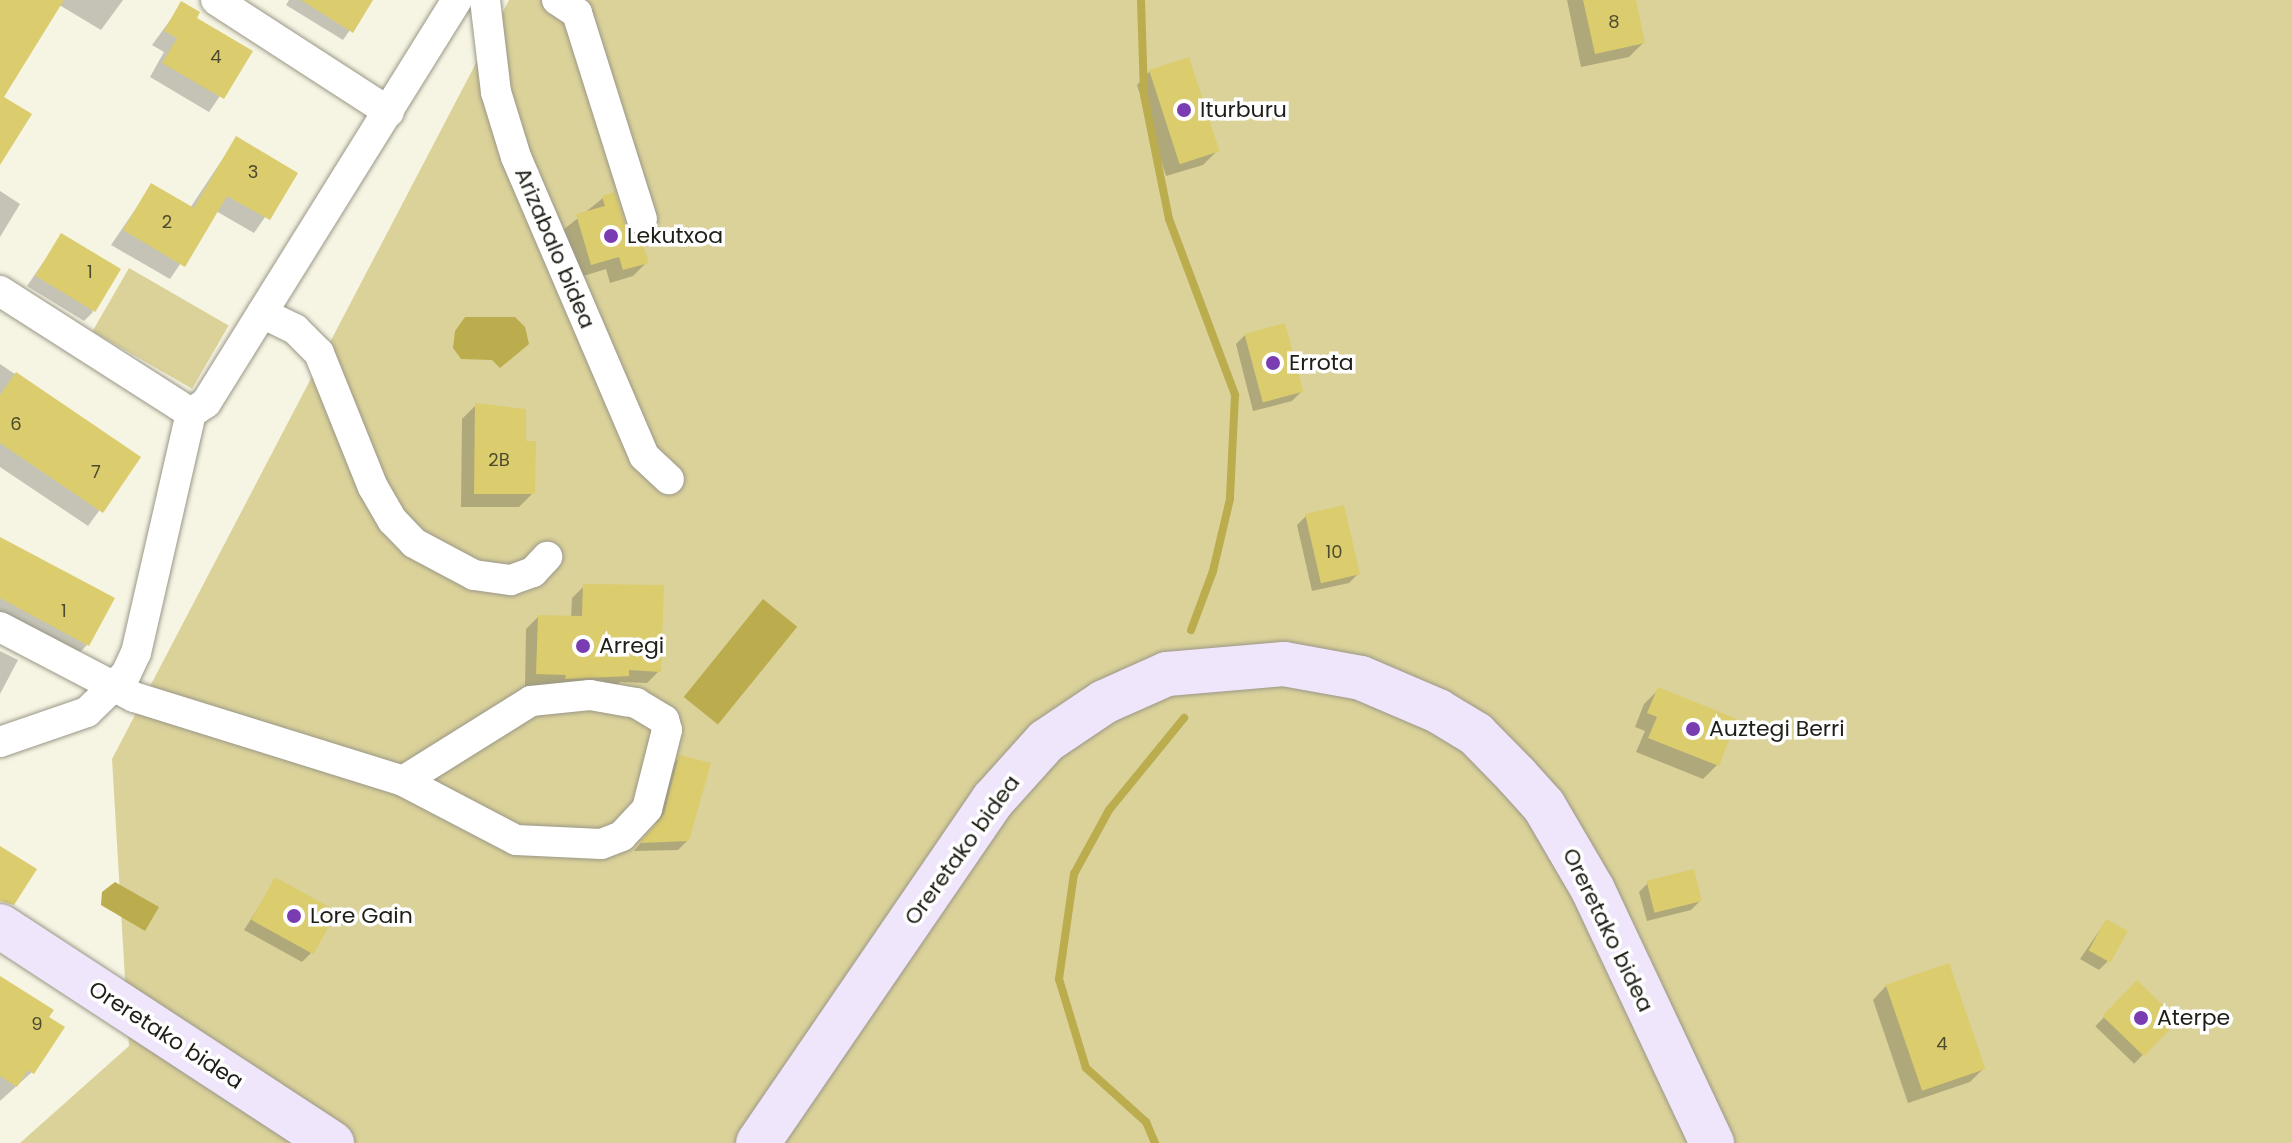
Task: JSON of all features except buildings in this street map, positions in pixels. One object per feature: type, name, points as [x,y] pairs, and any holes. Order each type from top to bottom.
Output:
[{"type":"main road","name":"Oreretako bidea","points":[[758,1143],[993,800],[1046,741],[1104,702],[1167,674],[1284,664],[1361,678],[1438,711],[1476,734],[1544,806],[1593,890],[1712,1143]]},
{"type":"main road","name":"Oreretako bidea","points":[[0,926],[332,1143]]},
{"type":"street","points":[[216,0],[389,112]]},
{"type":"street","points":[[0,742],[87,712],[114,687],[136,653],[191,413],[206,403],[457,0]]},
{"type":"street","name":"Arizabalo bidea","points":[[485,0],[496,92],[516,157],[644,456],[669,479]]},
{"type":"street","points":[[557,0],[577,13],[642,219]]},
{"type":"street","points":[[0,291],[191,413]]},
{"type":"street","points":[[262,313],[295,329],[319,353],[373,487],[393,521],[414,543],[446,564],[511,580],[533,572],[547,557]]},
{"type":"street","points":[[0,627],[114,687],[403,781],[516,840],[601,844],[622,836],[647,809],[667,730],[664,720],[636,703],[590,695],[531,701],[403,781]]},
{"type":"shaded area","points":[[509,0],[2292,0],[2292,1143],[20,1143],[129,1046],[112,759]]},
{"type":"shaded area","points":[[129,268],[229,326],[192,389],[92,331]]},
{"type":"shaded area","points":[[465,317],[515,317],[525,327],[529,344],[500,368],[492,360],[461,359],[453,348],[455,331]]},
{"type":"shaded area","points":[[763,599],[797,627],[718,725],[684,697]]},
{"type":"shaded area","points":[[115,882],[159,907],[145,931],[101,905],[102,892]]},
{"type":"waterway","points":[[1141,0],[1144,95],[1169,219],[1235,395],[1230,499],[1213,571],[1191,630]]},
{"type":"waterway","points":[[1155,1143],[1146,1122],[1086,1068],[1059,979],[1074,874],[1109,810],[1184,718]]},
{"type":"place","name":"Iturburu","points":[[1184,110]]},
{"type":"place","name":"Lekutxoa","points":[[611,236]]},
{"type":"place","name":"Errota","points":[[1273,363]]},
{"type":"place","name":"Arregi","points":[[583,646]]},
{"type":"place","name":"Auztegi Berri","points":[[1693,729]]},
{"type":"place","name":"Lore Gain","points":[[294,916]]},
{"type":"place","name":"Aterpe","points":[[2141,1018]]}]
